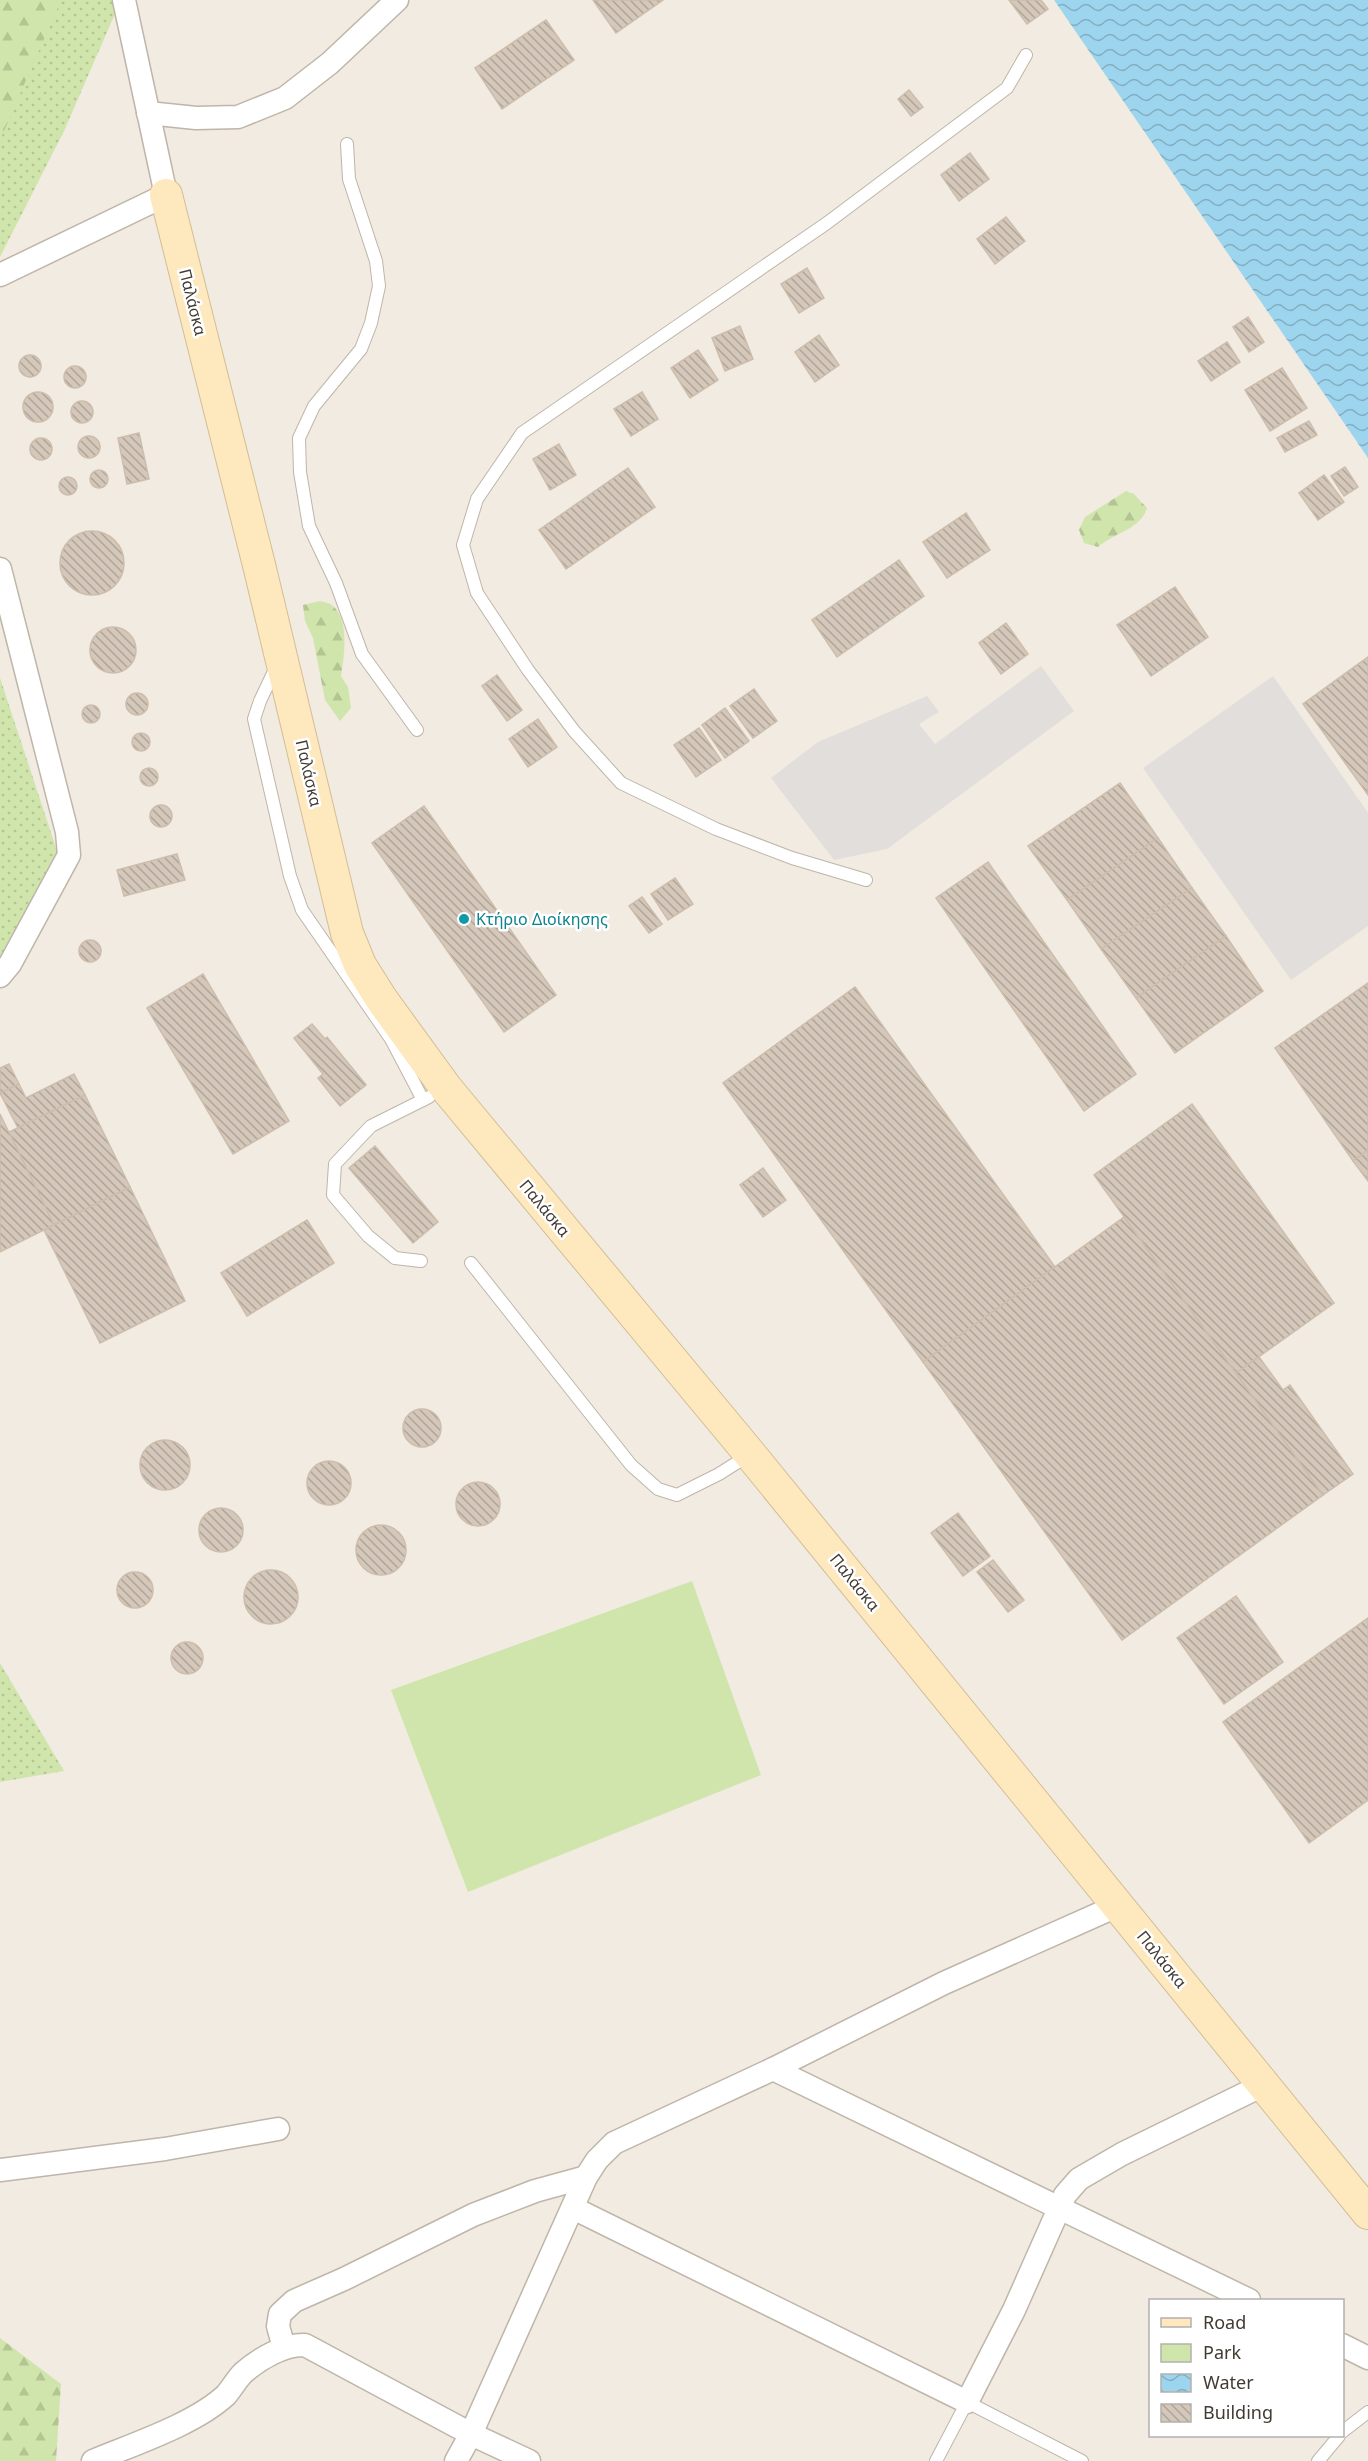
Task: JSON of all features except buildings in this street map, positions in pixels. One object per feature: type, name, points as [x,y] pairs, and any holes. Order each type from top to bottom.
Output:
[{"type":"street","name":"Παλάσκα","points":[[124,0],[166,195],[281,656],[347,933],[360,965],[435,1094],[750,1454],[1368,2213]]},
{"type":"street","points":[[148,113],[196,118],[238,117],[285,98],[330,63],[397,0]]},
{"type":"street","points":[[0,274],[166,195]]},
{"type":"street","points":[[0,569],[67,832],[69,855],[10,964],[0,976]]},
{"type":"street","points":[[456,2461],[471,2434],[586,2177],[597,2160],[614,2143],[773,2069],[944,1983],[1119,1905]]},
{"type":"street","points":[[773,2069],[1245,2299]]},
{"type":"street","points":[[573,2208],[967,2402],[1014,2310],[1065,2195],[1079,2179],[1122,2154],[1263,2085]]},
{"type":"street","points":[[0,2170],[165,2149],[278,2129]]},
{"type":"street","points":[[284,2348],[278,2326],[280,2314],[294,2301],[344,2279],[473,2215],[535,2191],[586,2177]]},
{"type":"street","points":[[93,2461],[200,2415],[225,2395],[243,2374],[284,2348],[294,2345],[305,2345],[471,2434],[529,2461]]},
{"type":"street","points":[[1344,2346],[1368,2358]]},
{"type":"lane","points":[[866,880],[792,858],[716,830],[621,783],[574,731],[528,670],[483,603],[477,593],[464,545],[477,499],[522,433],[827,223],[1007,88],[1026,55]]},
{"type":"lane","points":[[347,144],[349,179],[376,261],[379,286],[361,349],[315,406],[299,438],[300,472],[309,526],[336,583],[362,654],[417,730]]},
{"type":"lane","points":[[281,656],[260,700],[254,719],[290,876],[302,910],[391,1039],[435,1094],[371,1126],[335,1164],[333,1195],[368,1236],[396,1258],[421,1261]]},
{"type":"lane","points":[[471,1263],[631,1465],[658,1489],[677,1496],[719,1474],[750,1454]]},
{"type":"lane","points":[[936,2461],[967,2402],[1082,2461]]},
{"type":"lane","points":[[1344,2430],[1368,2412]]},
{"type":"lane","points":[[1318,2461],[1338,2437]]},
{"type":"green space","points":[[0,0],[121,0],[64,131],[0,257]]},
{"type":"green space","points":[[0,0],[61,0],[0,140]]},
{"type":"green space","points":[[1126,491],[1134,494],[1147,508],[1144,515],[1133,526],[1098,547],[1084,543],[1079,530],[1085,517]]},
{"type":"green space","points":[[320,601],[333,606],[342,621],[344,630],[341,676],[348,687],[351,708],[340,721],[325,700],[313,638],[305,621],[303,605]]},
{"type":"green space","points":[[0,678],[61,863],[0,957]]},
{"type":"green space","points":[[692,1581],[761,1775],[468,1892],[391,1690]]},
{"type":"green space","points":[[0,1663],[64,1771],[0,1782]]},
{"type":"green space","points":[[0,2338],[61,2384],[56,2461],[0,2461]]},
{"type":"shaded area","points":[[1041,666],[1074,711],[887,849],[834,860],[771,778],[818,742],[927,696],[939,712],[919,724],[935,744]]},
{"type":"shaded area","points":[[1273,676],[1368,813],[1368,926],[1291,980],[1143,768]]},
{"type":"water","points":[[1054,0],[1368,0],[1368,458]]},
{"type":"place","name":"Κτήριο Διοίκησης","points":[[464,919]]}]
